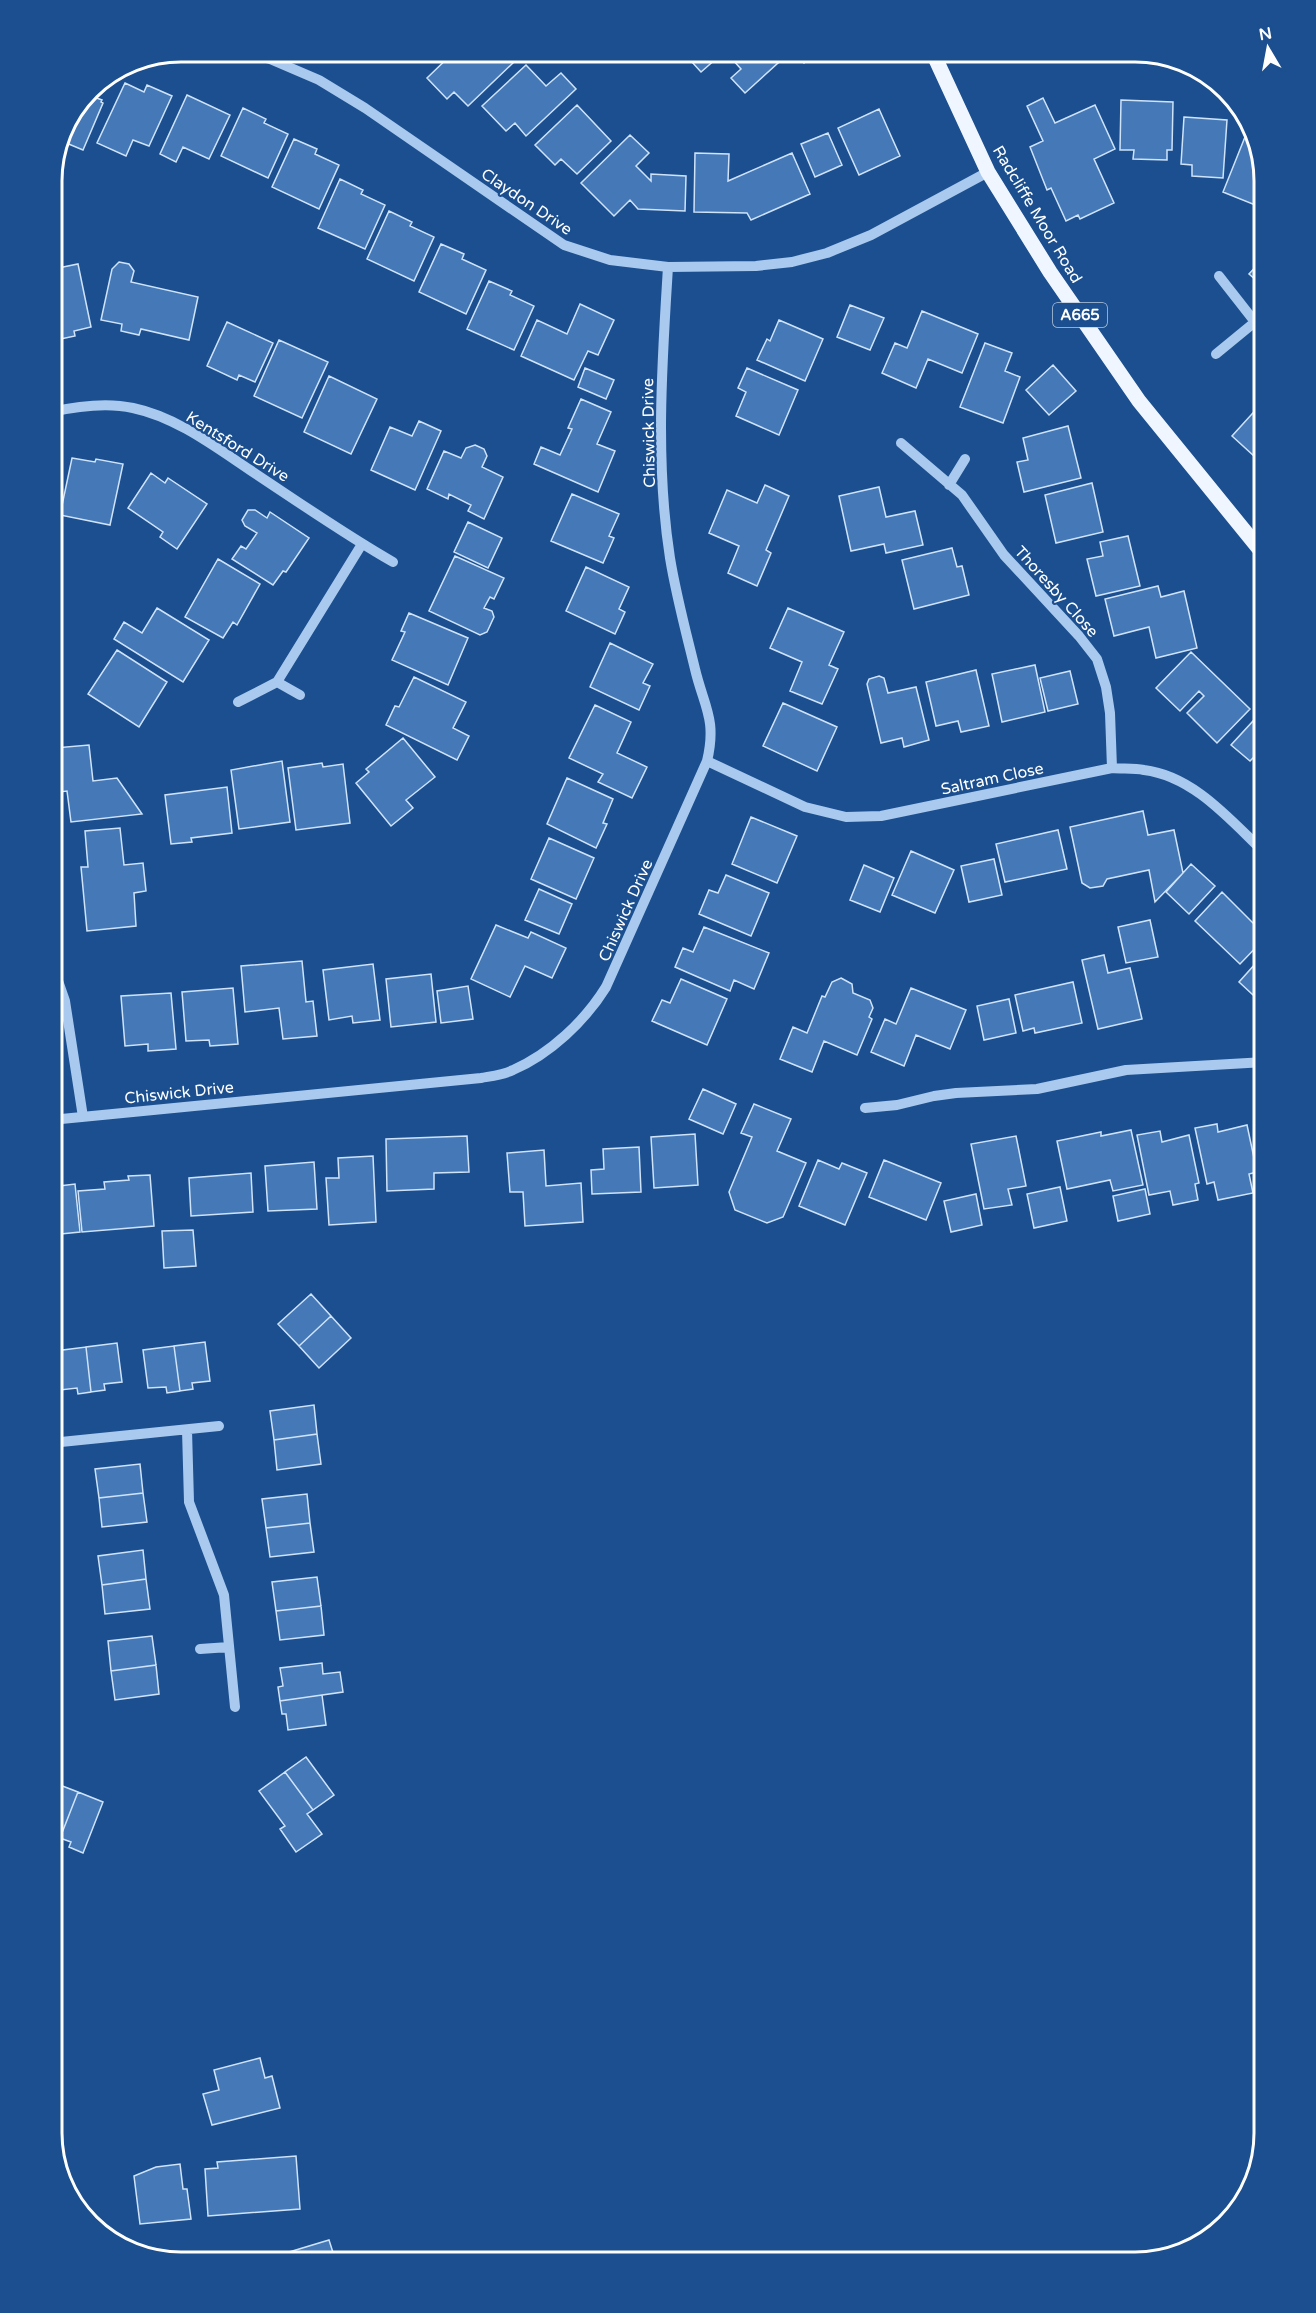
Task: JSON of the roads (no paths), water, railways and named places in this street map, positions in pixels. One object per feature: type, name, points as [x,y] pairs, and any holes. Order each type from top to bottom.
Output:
[{"type":"main road","name":"Radcliffe Moor Road","points":[[937,62],[988,172],[1050,272],[1139,401],[1254,542]]},
{"type":"street","name":"Claydon Drive","points":[[277,62],[319,80],[365,108],[564,245],[610,260],[668,267],[756,266],[792,262],[827,253],[871,235],[988,172]]},
{"type":"street","name":"Chiswick Drive","points":[[62,1119],[481,1078],[511,1072],[532,1061],[556,1043],[594,1007],[606,987],[707,761],[712,741],[711,721],[695,671],[670,558],[661,460],[662,363],[668,267]]},
{"type":"street","points":[[1219,276],[1254,317]]},
{"type":"street","points":[[1216,354],[1254,328]]},
{"type":"street","name":"Kentsford Drive","points":[[62,410],[103,405],[133,408],[160,417],[192,432],[393,562]]},
{"type":"street","name":"Thoresby Close","points":[[901,443],[962,495],[1004,555],[1079,636],[1097,659],[1106,687],[1110,713],[1112,768]]},
{"type":"street","points":[[949,484],[965,459]]},
{"type":"street","points":[[238,702],[277,682],[362,544]]},
{"type":"street","points":[[277,682],[300,695]]},
{"type":"street","name":"Saltram Close","points":[[707,761],[805,807],[846,818],[881,816],[1112,768],[1146,770],[1179,781],[1205,797],[1254,843]]},
{"type":"street","points":[[62,992],[83,1117]]},
{"type":"street","points":[[865,1108],[897,1105],[956,1093],[1037,1089],[1126,1070],[1254,1063]]},
{"type":"street","points":[[62,1442],[219,1426]]},
{"type":"street","points":[[187,1430],[189,1502],[224,1595],[235,1707]]},
{"type":"street","points":[[200,1649],[229,1647]]}]
